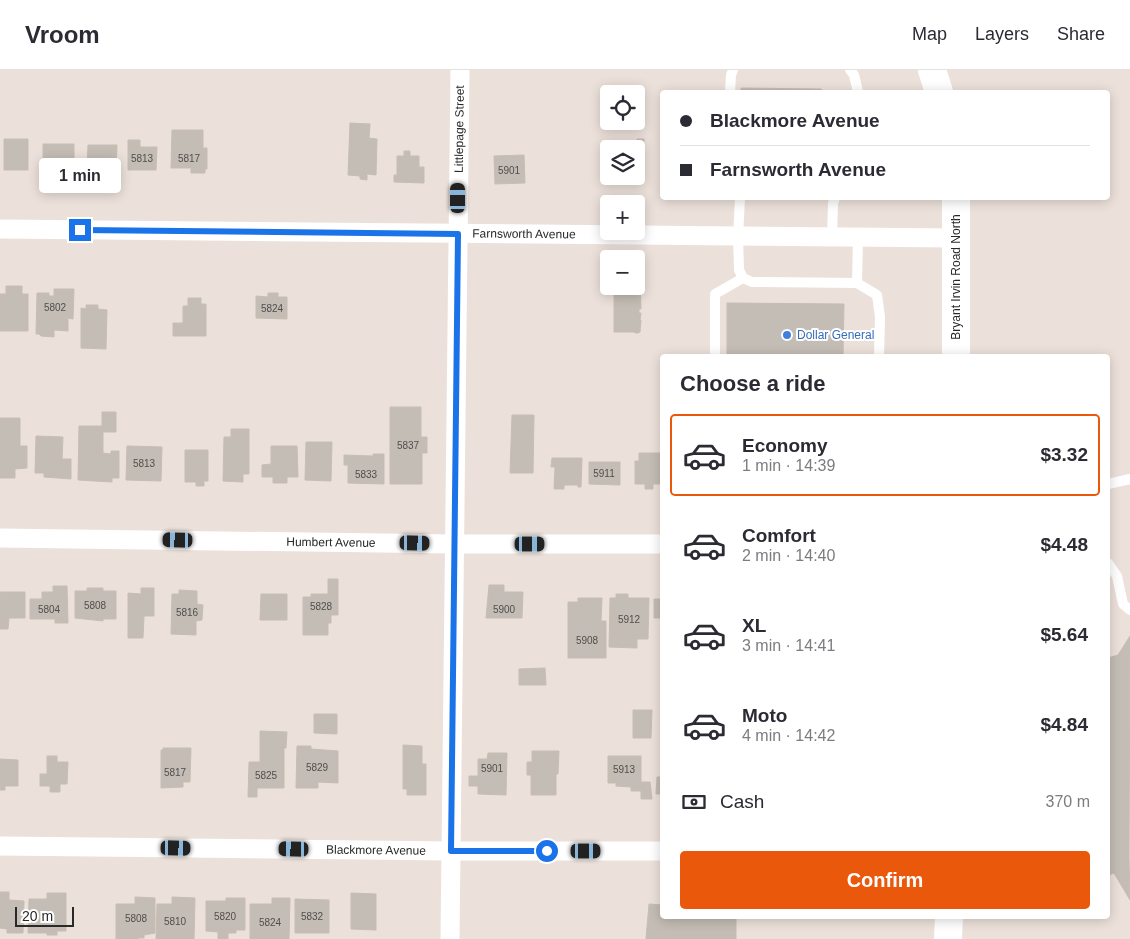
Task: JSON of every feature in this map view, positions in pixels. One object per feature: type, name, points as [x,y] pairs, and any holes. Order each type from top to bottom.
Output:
[{"type":"main road","points":[[932,70],[938,90]]},
{"type":"main road","name":"Bryant Irvin Road North","points":[[956,200],[956,354]]},
{"type":"main road","points":[[948,919],[948,939]]},
{"type":"street","name":"Littlepage Street","points":[[450,939],[460,70]]},
{"type":"street","name":"Farnsworth Avenue","points":[[0,229],[957,238]]},
{"type":"street","name":"Humbert Avenue","points":[[0,538],[454,544],[660,544]]},
{"type":"street","name":"Blackmore Avenue","points":[[0,846],[451,851],[660,851]]},
{"type":"lane","points":[[730,90],[733,70]]},
{"type":"lane","points":[[850,70],[854,76],[858,90]]},
{"type":"lane","points":[[740,200],[738,270],[743,278],[752,282],[857,283],[876,295],[880,317],[879,354]]},
{"type":"lane","points":[[832,238],[834,200]]},
{"type":"lane","points":[[857,283],[858,238]]},
{"type":"lane","points":[[715,354],[714,294],[743,278]]},
{"type":"lane","points":[[1110,484],[1130,479]]},
{"type":"lane","points":[[1110,566],[1117,576],[1123,604],[1130,610]]},
{"type":"building","points":[[741,88],[822,90],[741,90]]},
{"type":"building","points":[[350,123],[370,124],[369,138],[377,139],[376,175],[367,174],[367,180],[360,179],[360,176],[348,175]]},
{"type":"building","points":[[172,130],[203,130],[203,148],[207,148],[207,169],[205,169],[205,173],[191,173],[191,168],[171,168]]},
{"type":"building","points":[[4,139],[28,139],[28,170],[4,170]]},
{"type":"building","points":[[128,140],[140,140],[140,147],[157,147],[156,170],[128,170]]},
{"type":"building","points":[[43,144],[74,144],[74,171],[43,171]]},
{"type":"building","points":[[88,145],[117,145],[116,171],[87,170]]},
{"type":"building","points":[[404,151],[410,151],[410,156],[419,156],[419,167],[424,167],[424,183],[394,182],[394,175],[397,175],[397,156],[404,156]]},
{"type":"building","points":[[524,155],[525,183],[495,184],[494,156]]},
{"type":"building","points":[[6,286],[22,286],[22,294],[28,294],[28,331],[0,331],[0,294],[6,294]]},
{"type":"building","points":[[54,289],[74,289],[73,319],[68,318],[68,331],[54,330],[54,337],[41,336],[36,334],[37,293],[49,293],[49,296],[54,296]]},
{"type":"building","points":[[268,293],[278,293],[278,297],[287,297],[287,319],[256,318],[256,296],[268,297]]},
{"type":"building","points":[[614,295],[640,295],[640,332],[614,332]]},
{"type":"building","points":[[188,298],[201,298],[201,304],[206,304],[206,336],[173,336],[173,323],[183,323],[183,306],[188,306]]},
{"type":"building","points":[[727,303],[844,304],[843,354],[727,354]]},
{"type":"building","points":[[86,305],[98,305],[98,309],[107,310],[106,349],[81,348],[81,308],[86,309]]},
{"type":"building","points":[[390,407],[421,407],[421,437],[427,437],[427,453],[422,453],[422,484],[390,484]]},
{"type":"building","points":[[102,412],[116,412],[116,432],[103,432],[103,453],[111,454],[111,451],[119,451],[119,478],[112,478],[112,482],[78,480],[79,426],[102,426]]},
{"type":"building","points":[[512,415],[534,415],[533,473],[510,473]]},
{"type":"building","points":[[0,418],[20,418],[20,446],[27,446],[27,468],[15,469],[15,478],[0,478]]},
{"type":"building","points":[[231,429],[249,429],[249,474],[243,474],[243,482],[223,481],[224,437],[231,437]]},
{"type":"building","points":[[36,436],[63,437],[62,459],[71,459],[71,479],[44,477],[44,473],[35,473]]},
{"type":"building","points":[[306,442],[332,442],[331,481],[305,480]]},
{"type":"building","points":[[127,446],[162,447],[161,481],[126,480]]},
{"type":"building","points":[[271,446],[297,446],[298,477],[287,477],[287,483],[273,483],[273,477],[262,477],[262,465],[271,464]]},
{"type":"building","points":[[185,450],[208,450],[208,481],[204,481],[204,486],[196,486],[196,482],[185,482]]},
{"type":"building","points":[[639,453],[660,453],[660,484],[653,484],[653,489],[645,489],[645,484],[635,484],[635,461],[639,461]]},
{"type":"building","points":[[373,454],[384,454],[384,484],[348,483],[348,465],[344,465],[344,455],[373,456]]},
{"type":"building","points":[[552,458],[582,458],[581,487],[578,487],[578,485],[564,485],[564,489],[554,489],[555,467],[551,467]]},
{"type":"building","points":[[589,462],[620,462],[620,485],[589,484]]},
{"type":"building","points":[[328,579],[338,579],[338,615],[331,615],[331,623],[328,623],[328,635],[303,635],[303,597],[311,597],[311,594],[328,594]]},
{"type":"building","points":[[489,585],[504,585],[504,592],[523,592],[522,618],[486,618]]},
{"type":"building","points":[[53,586],[67,586],[68,623],[55,623],[55,619],[30,619],[30,599],[42,599],[42,592],[53,592]]},
{"type":"building","points":[[87,588],[103,588],[103,591],[116,591],[116,619],[103,619],[103,621],[75,618],[75,591],[87,591]]},
{"type":"building","points":[[141,588],[154,588],[154,616],[144,616],[143,638],[128,638],[128,593],[141,594]]},
{"type":"building","points":[[179,590],[197,591],[197,604],[203,605],[202,620],[196,621],[196,635],[171,634],[172,594],[179,594]]},
{"type":"building","points":[[0,592],[25,592],[25,618],[9,618],[8,629],[0,629]]},
{"type":"building","points":[[261,594],[287,594],[287,620],[260,620]]},
{"type":"building","points":[[616,594],[628,594],[628,598],[649,598],[648,639],[637,639],[637,648],[609,647],[610,598],[616,598]]},
{"type":"building","points":[[578,598],[602,598],[601,621],[606,621],[606,658],[568,658],[568,602],[578,602]]},
{"type":"building","points":[[654,599],[660,599],[660,618],[654,618]]},
{"type":"building","points":[[1130,636],[1130,900],[1114,873],[1110,875],[1110,657],[1118,655]]},
{"type":"building","points":[[545,668],[546,685],[519,685],[519,669]]},
{"type":"building","points":[[633,710],[652,710],[651,738],[633,738]]},
{"type":"building","points":[[314,714],[337,714],[337,734],[314,733]]},
{"type":"building","points":[[260,731],[287,732],[286,748],[284,748],[284,788],[257,788],[257,797],[248,797],[249,762],[260,762]]},
{"type":"building","points":[[403,745],[422,746],[422,764],[426,764],[426,795],[407,795],[407,789],[403,789]]},
{"type":"building","points":[[297,746],[311,746],[311,749],[338,751],[338,783],[318,782],[318,788],[296,788]]},
{"type":"building","points":[[163,748],[191,748],[190,782],[183,782],[183,787],[161,788],[161,750]]},
{"type":"building","points":[[532,751],[559,751],[556,795],[531,795],[531,775],[527,775],[527,762],[532,762]]},
{"type":"building","points":[[488,753],[507,753],[506,795],[478,794],[478,786],[469,786],[469,776],[478,776],[478,759],[487,759]]},
{"type":"building","points":[[47,756],[57,756],[57,762],[68,762],[67,784],[60,784],[60,792],[50,792],[50,786],[40,786],[40,774],[47,774]]},
{"type":"building","points":[[608,756],[641,756],[641,782],[650,782],[652,799],[641,799],[641,791],[631,791],[631,787],[616,786],[616,783],[608,783]]},
{"type":"building","points":[[0,759],[18,760],[18,786],[5,786],[5,790],[0,790]]},
{"type":"building","points":[[657,777],[660,777],[660,794],[656,794]]},
{"type":"building","points":[[0,892],[9,892],[9,900],[24,901],[23,933],[7,933],[7,929],[0,928]]},
{"type":"building","points":[[47,893],[66,893],[66,931],[57,931],[57,935],[28,933],[29,899],[47,899]]},
{"type":"building","points":[[351,893],[376,894],[376,930],[351,929]]},
{"type":"building","points":[[135,897],[155,898],[155,933],[144,935],[144,938],[138,939],[116,939],[116,904],[135,904]]},
{"type":"building","points":[[172,897],[195,898],[194,939],[156,939],[157,904],[172,904]]},
{"type":"building","points":[[226,898],[245,898],[245,930],[236,930],[236,933],[228,933],[228,939],[218,939],[218,932],[206,931],[206,901],[226,901]]},
{"type":"building","points":[[272,898],[290,898],[289,939],[250,939],[250,904],[272,904]]},
{"type":"building","points":[[295,899],[329,900],[329,933],[295,933]]},
{"type":"building","points":[[649,904],[660,905],[660,919],[736,919],[736,939],[646,939]]},
{"type":"place","name":"Dollar General","points":[[787,335]]},
{"type":"route","points":[[80,230],[458,234],[451,851],[547,851]]}]
